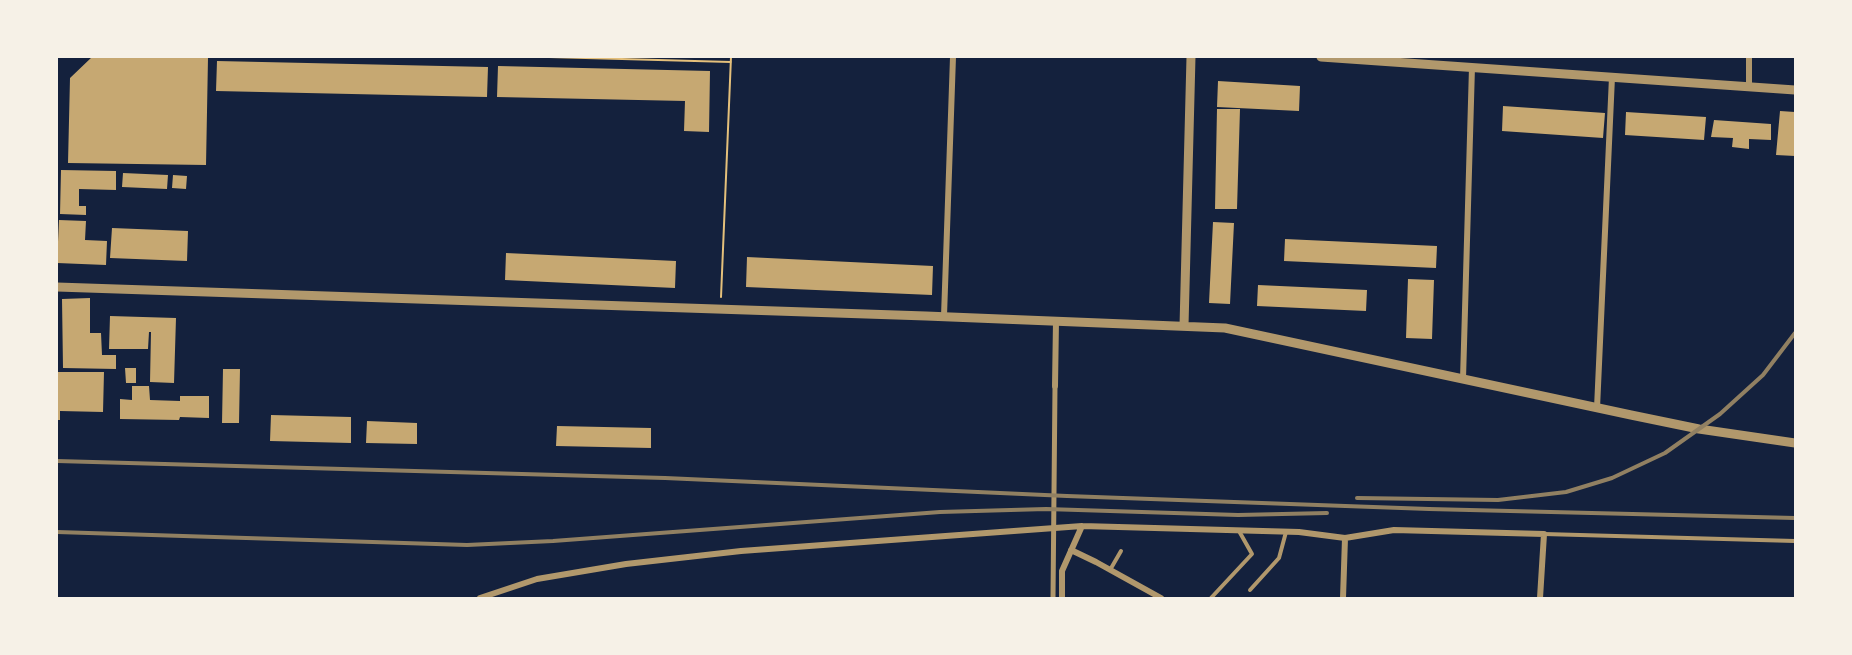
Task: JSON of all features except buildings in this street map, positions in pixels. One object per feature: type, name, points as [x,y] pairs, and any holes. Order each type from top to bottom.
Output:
[{"type":"street","points":[[944,316],[953,57]]},
{"type":"street","points":[[1184,326],[1191,57]]},
{"type":"street","points":[[1320,57],[1795,90]]},
{"type":"street","points":[[1749,57],[1749,87]]},
{"type":"street","points":[[1463,379],[1472,67]]},
{"type":"street","points":[[1597,408],[1612,77]]},
{"type":"street","points":[[57,287],[944,316],[1225,328],[1699,429],[1795,443]]},
{"type":"street","points":[[1053,598],[1056,321]]},
{"type":"street","points":[[1062,598],[1062,571],[1082,526]]},
{"type":"street","points":[[480,598],[537,579],[626,564],[741,551],[1082,526],[1286,531],[1345,538],[1394,530],[1544,534],[1540,598]]},
{"type":"street","points":[[1343,598],[1345,538]]},
{"type":"street","points":[[1071,550],[1161,598]]},
{"type":"lane","points":[[1211,598],[1252,554],[1239,530]]},
{"type":"lane","points":[[1250,590],[1279,558],[1286,531]]},
{"type":"lane","points":[[1544,534],[1795,541]]},
{"type":"lane","points":[[1110,570],[1121,550]]},
{"type":"path","points":[[549,57],[731,62]]},
{"type":"path","points":[[720,309],[731,57]]},
{"type":"railway","points":[[1357,498],[1498,500],[1566,492],[1612,478],[1665,453],[1720,414],[1763,375],[1795,333]]},
{"type":"railway","points":[[57,461],[665,478],[1429,509],[1795,518]]},
{"type":"railway","points":[[57,532],[467,545],[553,541],[940,512],[1046,509],[1238,515],[1327,513]]}]
